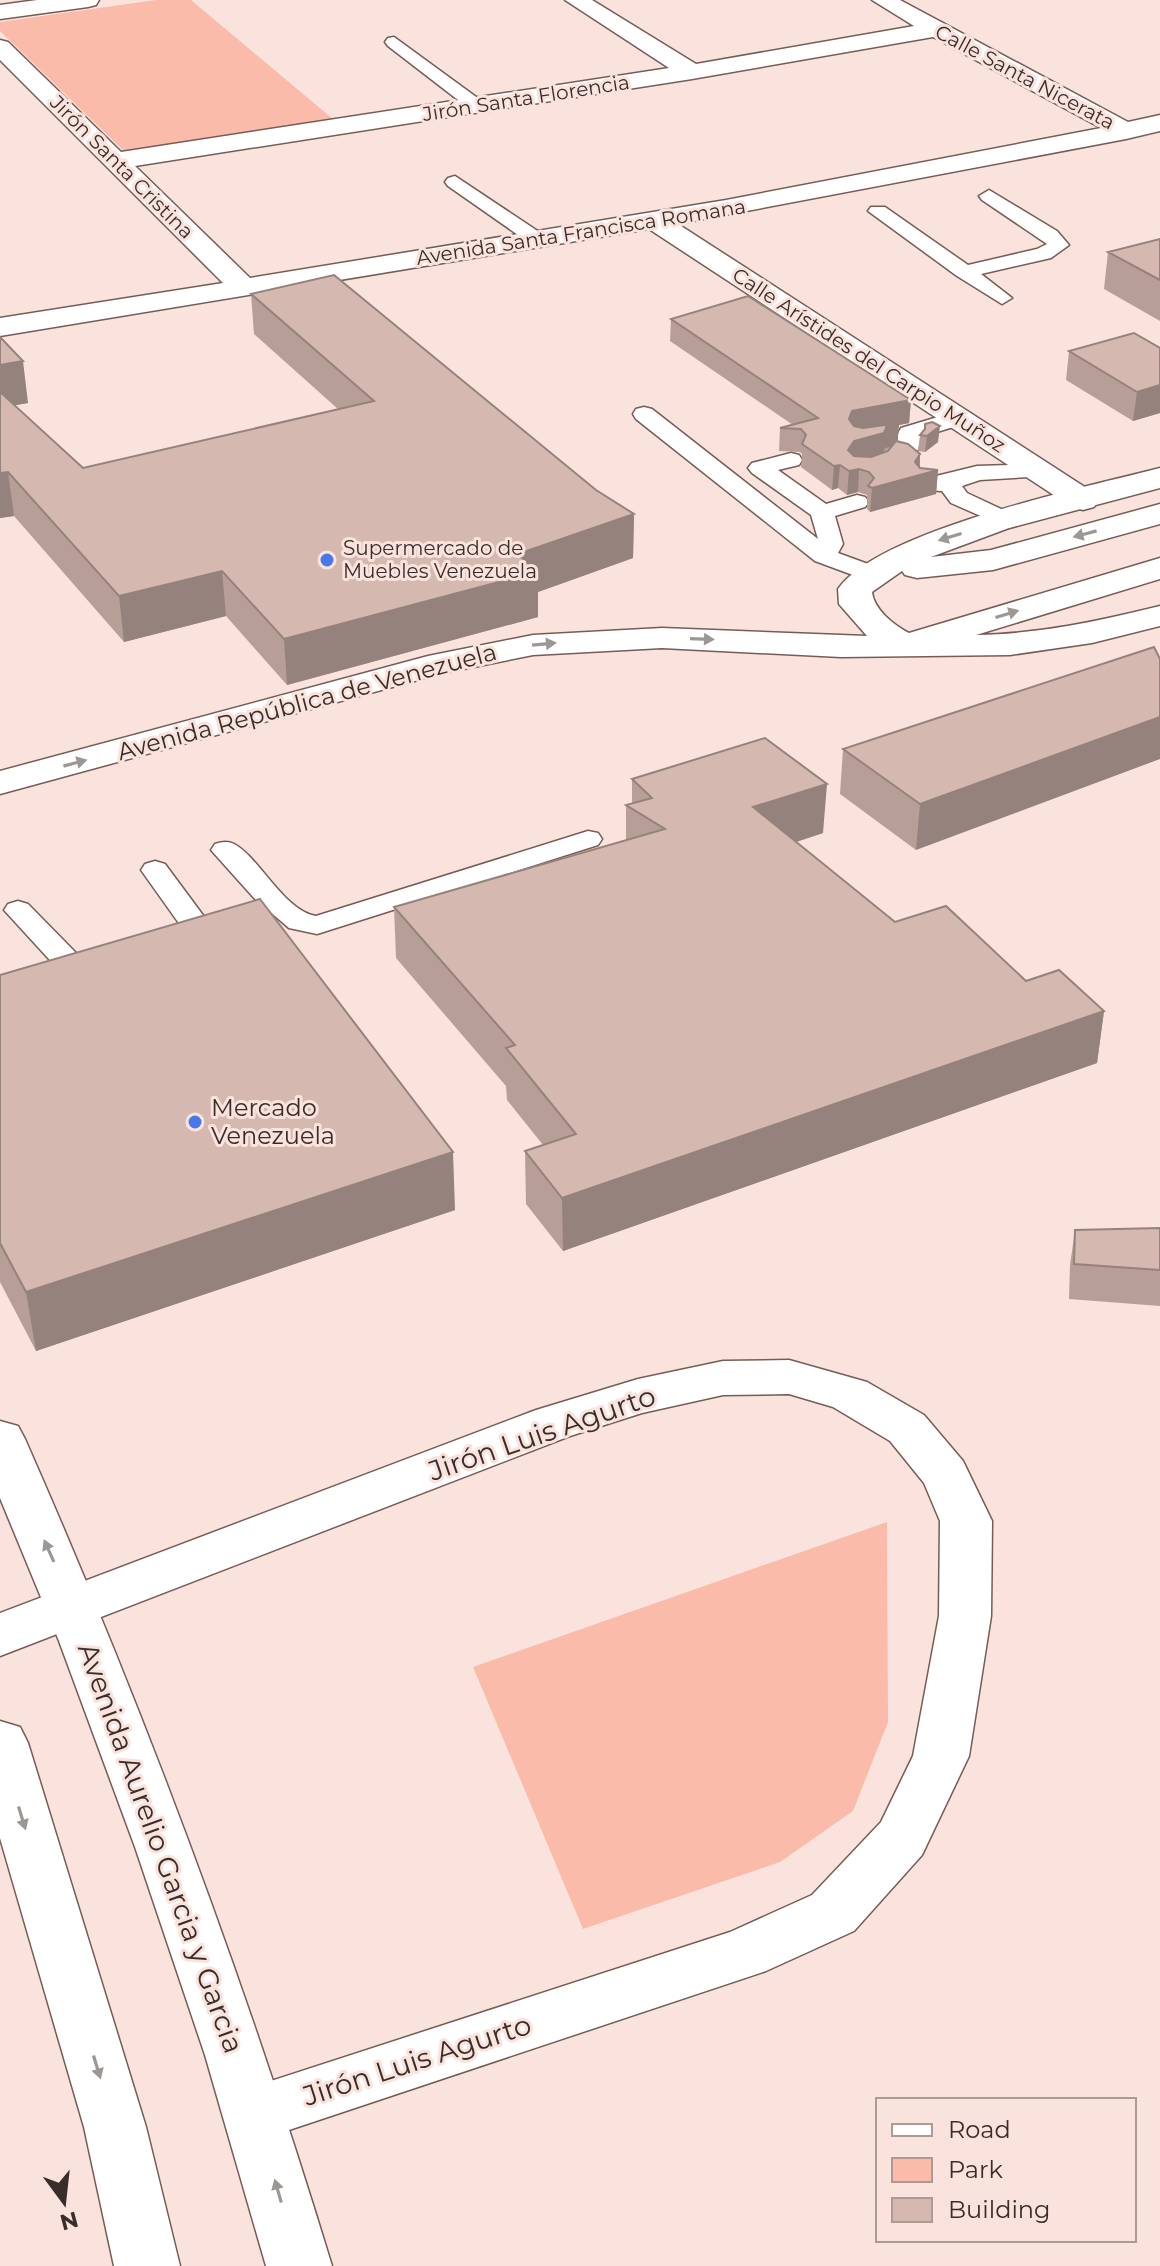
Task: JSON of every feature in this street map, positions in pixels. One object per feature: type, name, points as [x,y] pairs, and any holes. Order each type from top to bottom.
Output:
[{"type":"street","points":[[0,12],[88,0]]},
{"type":"street","points":[[576,0],[692,72]]},
{"type":"street","name":"Calle Santa Nicerata","points":[[883,0],[1126,131]]},
{"type":"street","name":"Jirón Santa Florencia","points":[[115,161],[692,72],[936,29]]},
{"type":"street","name":"Jirón Santa Cristina","points":[[0,47],[243,287]]},
{"type":"street","name":"Avenida Santa Francisca Romana","points":[[0,327],[655,221],[1160,123]]},
{"type":"street","name":"Calle Arístides del Carpio Muñoz","points":[[655,221],[1083,500]]},
{"type":"street","points":[[906,645],[883,633],[856,604],[855,589],[870,573],[938,541],[1160,478]]},
{"type":"street","points":[[870,573],[993,560],[1160,514]]},
{"type":"street","name":"Avenida República de Venezuela","points":[[906,645],[1160,568]]},
{"type":"street","name":"Avenida República de Venezuela","points":[[0,783],[440,663],[533,645],[662,638],[814,646],[1010,645],[1157,620]]},
{"type":"street","name":"Jirón Luis Agurto","points":[[0,1635],[553,1423],[638,1396],[723,1378],[789,1377],[850,1394],[907,1428],[945,1474],[966,1521],[965,1616],[941,1756],[902,1838],[833,1913],[745,1953],[256,2113]]},
{"type":"street","name":"Avenida Aurelio Garcia y Garcia","points":[[0,1439],[74,1607],[133,1760],[256,2113],[299,2266]]},
{"type":"street","points":[[0,1743],[115,2127],[147,2266]]},
{"type":"lane","points":[[394,42],[477,106]]},
{"type":"lane","points":[[455,182],[538,240]]},
{"type":"lane","points":[[964,272],[1044,254],[1059,245],[1050,235],[989,196]]},
{"type":"lane","points":[[878,211],[1002,298]]},
{"type":"lane","points":[[644,414],[824,556],[870,573]]},
{"type":"lane","points":[[905,444],[958,418]]},
{"type":"lane","points":[[882,436],[977,473]]},
{"type":"lane","points":[[791,460],[760,468],[803,488],[822,512],[831,544],[824,556]]},
{"type":"lane","points":[[1008,521],[959,498],[938,484],[977,473],[1038,471]]},
{"type":"lane","points":[[822,512],[857,502]]},
{"type":"lane","points":[[225,850],[299,922],[317,925],[588,839]]},
{"type":"lane","points":[[18,910],[69,963],[87,963],[189,932],[193,922],[155,870]]},
{"type":"green space","points":[[156,0],[191,0],[340,125],[128,155],[0,31],[0,22]]},
{"type":"green space","points":[[887,1522],[888,1722],[853,1811],[780,1862],[583,1929],[473,1667]]},
{"type":"building","points":[[1160,239],[1160,280],[1108,252]]},
{"type":"building","points":[[334,275],[596,490],[634,514],[518,554],[537,572],[284,639],[222,571],[119,596],[8,472],[0,473],[0,392],[83,468],[374,401],[251,294]]},
{"type":"building","points":[[748,296],[911,400],[852,411],[849,419],[854,426],[863,428],[899,423],[887,425],[884,433],[854,441],[848,450],[854,456],[871,457],[888,451],[896,441],[908,444],[920,454],[915,462],[920,468],[938,470],[872,488],[868,486],[874,478],[869,472],[834,466],[802,444],[806,435],[801,429],[780,428],[818,418],[671,319]]},
{"type":"building","points":[[1134,333],[1160,348],[1160,385],[1137,392],[1069,351]]},
{"type":"building","points":[[0,337],[23,361],[0,365]]},
{"type":"building","points":[[932,422],[940,426],[927,436],[920,435],[925,424]]},
{"type":"building","points":[[1154,647],[1160,659],[1160,717],[920,804],[843,749]]},
{"type":"building","points":[[765,738],[827,784],[753,807],[895,922],[946,906],[1026,981],[1059,970],[1104,1011],[562,1198],[525,1151],[576,1134],[506,1048],[515,1045],[394,907],[665,829],[626,805],[652,798],[632,779]]},
{"type":"building","name":"Mercado Venezuela","points":[[260,899],[453,1152],[26,1292],[0,1243],[0,975]]},
{"type":"building","points":[[1160,1228],[1160,1270],[1074,1264],[1075,1230]]},
{"type":"place","name":"Supermercado de Muebles Venezuela","points":[[327,560]]},
{"type":"place","name":"Mercado Venezuela","points":[[195,1122]]}]
